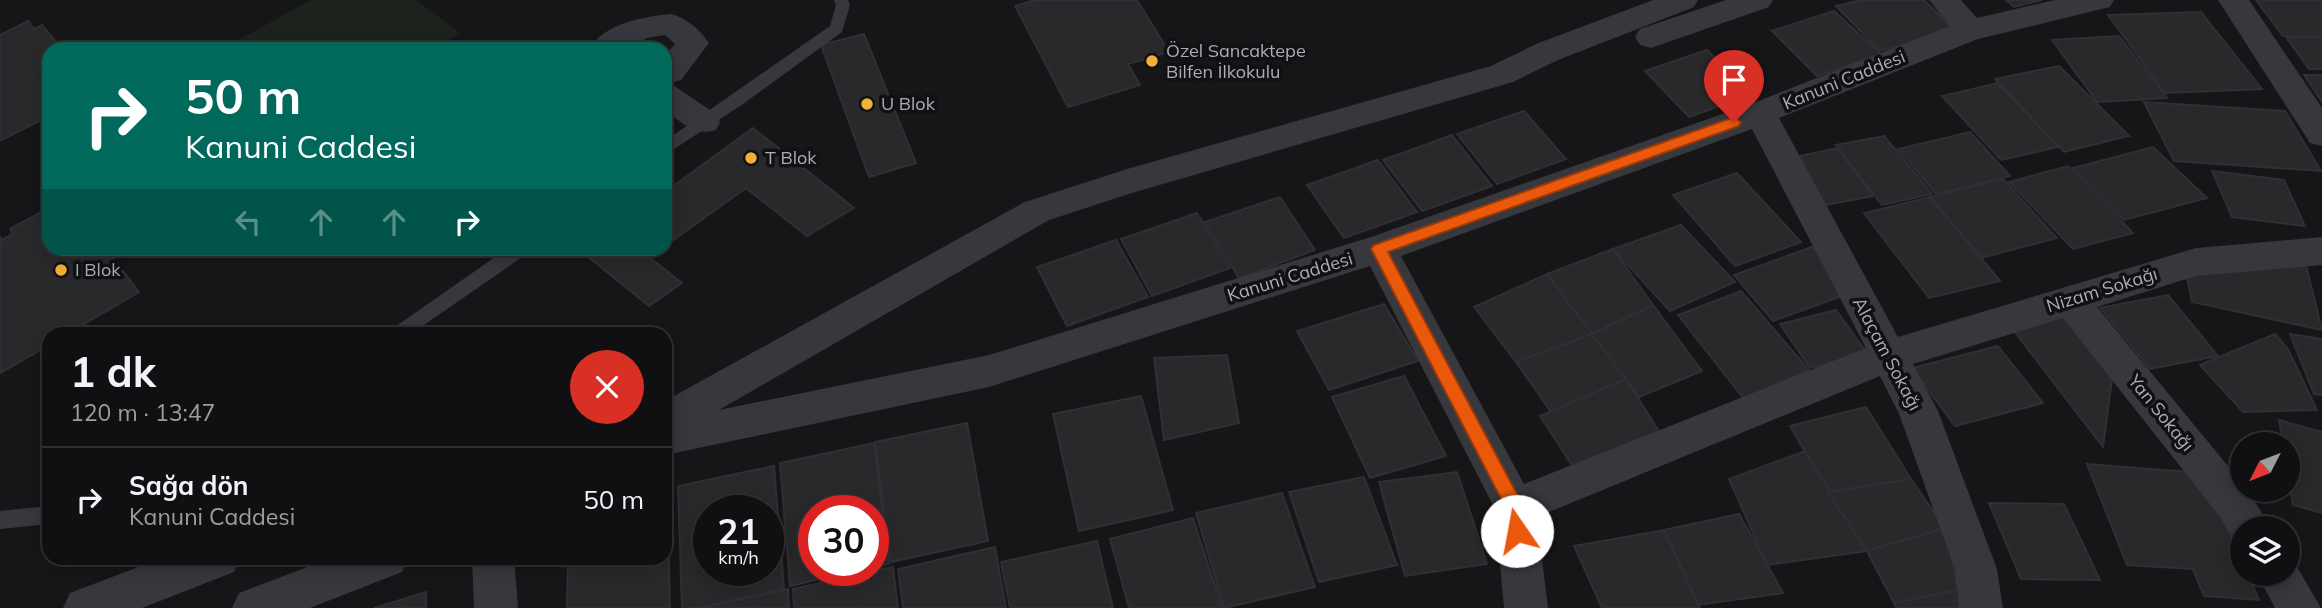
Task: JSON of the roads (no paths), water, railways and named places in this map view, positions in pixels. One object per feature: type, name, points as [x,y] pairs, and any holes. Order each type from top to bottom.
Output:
[{"type":"street","points":[[672,417],[1037,211],[1502,74],[1547,52],[1683,0]]},
{"type":"street","points":[[1502,74],[1561,68],[1758,0]]},
{"type":"street","points":[[1944,0],[1970,30]]},
{"type":"street","name":"Kanuni Caddesi","points":[[672,437],[989,371],[1379,249],[1760,113],[1970,30],[2099,0]]},
{"type":"street","points":[[2233,0],[2322,134]]},
{"type":"street","points":[[617,42],[640,28],[671,24],[693,43],[672,76]]},
{"type":"street","points":[[672,86],[704,122]]},
{"type":"street","name":"Alaçam Sokağı","points":[[1760,113],[1918,411],[1976,569],[1981,608]]},
{"type":"street","points":[[1379,249],[1515,507],[1520,607]]},
{"type":"street","name":"Nizam Sokağı","points":[[1515,507],[1888,356],[2196,262],[2322,251]]},
{"type":"street","name":"Yan Sokağı","points":[[2070,300],[2242,516]]},
{"type":"street","points":[[86,608],[200,565]]},
{"type":"street","points":[[255,608],[368,565]]},
{"type":"street","points":[[493,565],[496,608]]},
{"type":"street","points":[[2286,586],[2300,608]]},
{"type":"lane","points":[[672,144],[838,28],[842,0]]},
{"type":"lane","points":[[408,327],[510,256]]},
{"type":"lane","points":[[0,520],[42,515]]},
{"type":"place","name":"Özel Sancaktepe Bilfen İlkokulu","points":[[1152,61]]},
{"type":"place","name":"U Blok","points":[[867,104]]},
{"type":"place","name":"T Blok","points":[[751,158]]},
{"type":"place","name":"I Blok","points":[[61,270]]}]
